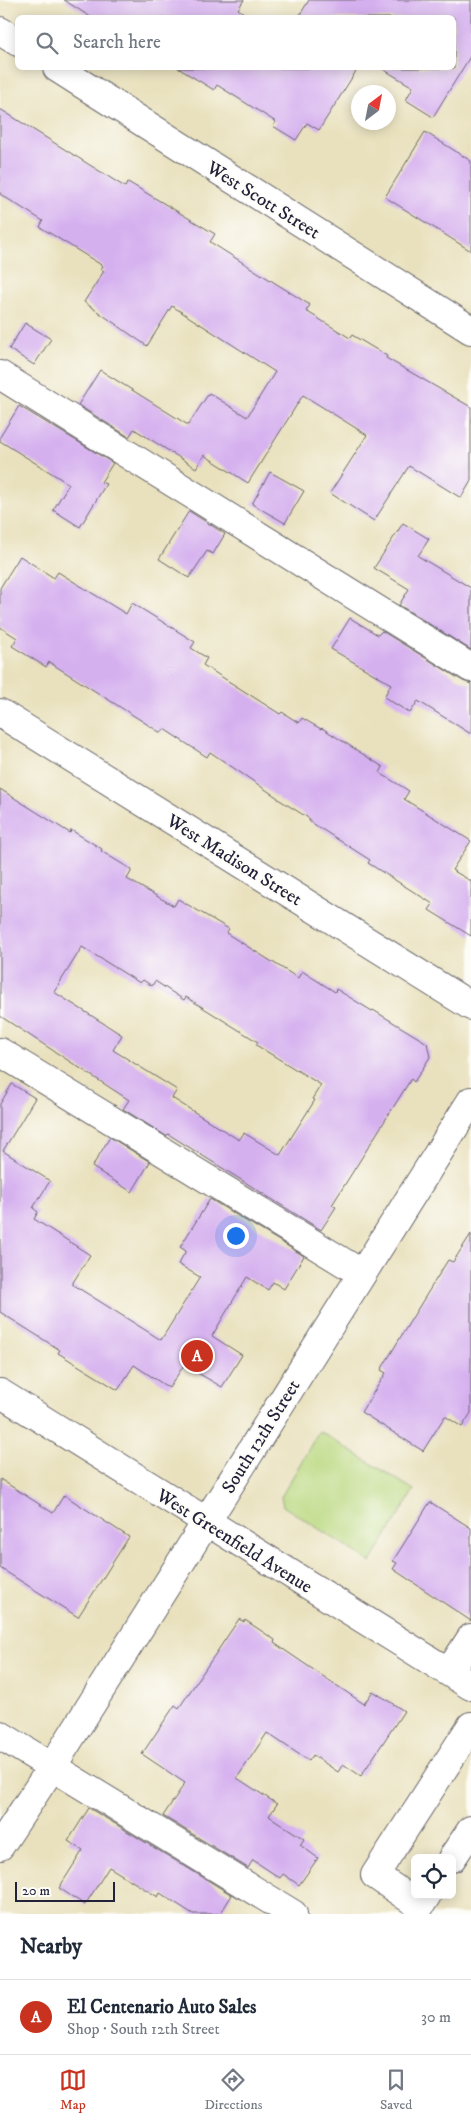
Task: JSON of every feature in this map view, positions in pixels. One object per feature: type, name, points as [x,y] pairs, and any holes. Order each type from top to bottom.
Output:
[{"type":"street","points":[[0,31],[15,40]]},
{"type":"street","name":"West Scott Street","points":[[61,70],[471,330]]},
{"type":"street","points":[[0,375],[471,668]]},
{"type":"street","name":"West Madison Street","points":[[0,713],[471,1006]]},
{"type":"street","points":[[0,1052],[361,1273]]},
{"type":"street","name":"South 12th Street","points":[[0,1846],[52,1767],[361,1273],[471,1101]]},
{"type":"street","name":"West Greenfield Avenue","points":[[0,1393],[460,1679]]},
{"type":"street","points":[[460,1679],[471,1638]]},
{"type":"street","points":[[424,1899],[420,1906],[375,1875],[471,1726]]},
{"type":"street","points":[[0,1735],[293,1914]]},
{"type":"street","points":[[455,1854],[471,1830]]},
{"type":"green space","points":[[319,1431],[414,1490],[371,1562],[283,1506],[281,1497]]},
{"type":"building","points":[[64,0],[244,0],[238,9],[247,15],[87,15]]},
{"type":"building","points":[[309,0],[471,0],[471,55],[433,117],[406,100],[413,87],[384,70],[456,70],[456,15],[300,15]]},
{"type":"building","points":[[181,70],[357,70],[319,130],[307,123],[296,140],[273,126],[276,122],[217,85],[214,90]]},
{"type":"building","points":[[0,109],[125,187],[128,182],[215,234],[210,242],[310,305],[306,311],[350,338],[352,335],[387,356],[386,358],[471,407],[471,481],[461,498],[409,466],[374,521],[330,493],[367,435],[303,395],[248,483],[204,455],[196,468],[134,429],[129,437],[78,405],[100,370],[188,425],[209,393],[247,417],[275,372],[172,306],[147,346],[84,302],[104,271],[101,269],[103,266],[40,227],[43,221],[0,194]]},
{"type":"building","points":[[425,132],[471,161],[471,251],[385,197]]},
{"type":"building","points":[[25,323],[51,339],[34,365],[9,349]]},
{"type":"building","points":[[19,406],[113,463],[101,482],[106,484],[80,527],[53,510],[69,484],[0,441],[0,437]]},
{"type":"building","points":[[270,472],[304,491],[285,523],[252,504]]},
{"type":"building","points":[[189,511],[225,534],[213,554],[207,551],[189,578],[159,559]]},
{"type":"building","points":[[403,523],[429,539],[418,556],[471,588],[471,650],[399,605],[409,589],[374,568]]},
{"type":"building","points":[[20,556],[54,578],[58,572],[126,614],[132,603],[195,642],[191,648],[207,658],[203,665],[280,714],[282,712],[299,723],[302,718],[322,728],[383,767],[380,773],[409,791],[404,799],[471,841],[452,870],[471,881],[471,936],[429,910],[433,904],[368,863],[370,860],[309,821],[310,819],[210,752],[207,757],[164,729],[161,733],[49,662],[46,667],[12,646],[17,638],[0,627],[0,588]]},
{"type":"building","points":[[350,618],[378,635],[382,631],[463,681],[471,684],[471,734],[418,701],[410,713],[384,697],[391,684],[331,649]]},
{"type":"building","points":[[0,789],[70,833],[71,830],[102,849],[101,851],[132,870],[127,879],[174,906],[178,899],[229,929],[226,933],[298,978],[302,971],[335,992],[336,989],[427,1043],[430,1057],[414,1082],[411,1079],[332,1205],[336,1207],[321,1230],[168,1134],[166,1136],[123,1109],[129,1100],[0,1016]],"holes":[[[82,947],[140,983],[143,980],[152,986],[155,981],[184,1000],[186,997],[258,1042],[256,1045],[321,1085],[312,1099],[315,1100],[280,1155],[244,1133],[239,1140],[172,1098],[177,1090],[113,1050],[122,1035],[54,992]]]},
{"type":"building","points":[[12,1084],[35,1098],[3,1151],[50,1181],[33,1208],[38,1212],[34,1219],[90,1255],[72,1284],[161,1340],[200,1277],[178,1264],[186,1251],[180,1247],[210,1199],[304,1256],[284,1289],[273,1282],[268,1290],[247,1277],[212,1336],[242,1355],[222,1387],[184,1365],[169,1388],[134,1365],[118,1390],[58,1353],[60,1350],[0,1312],[0,1104]]},
{"type":"building","points":[[110,1137],[150,1162],[132,1192],[92,1167]]},
{"type":"building","points":[[471,1234],[471,1413],[462,1427],[445,1416],[423,1451],[361,1412],[386,1373],[381,1370],[409,1323],[448,1260],[453,1262]]},
{"type":"building","points":[[0,1479],[53,1513],[64,1495],[129,1537],[78,1617],[0,1568]]},
{"type":"building","points":[[430,1502],[471,1528],[471,1621],[393,1569],[397,1563],[393,1561]]},
{"type":"building","points":[[239,1619],[244,1622],[245,1620],[275,1640],[274,1643],[364,1704],[373,1691],[404,1711],[361,1776],[343,1764],[338,1772],[313,1755],[309,1761],[267,1733],[237,1778],[277,1804],[269,1816],[304,1839],[300,1845],[318,1858],[299,1885],[283,1874],[280,1878],[253,1860],[248,1868],[163,1816],[185,1783],[142,1754],[175,1705],[179,1708]]},
{"type":"building","points":[[89,1808],[232,1895],[220,1914],[193,1914],[160,1893],[158,1897],[109,1867],[85,1905],[59,1888],[83,1850],[68,1841]]},
{"type":"place","name":"El Centenario Auto Sales","points":[[197,1356]]}]
